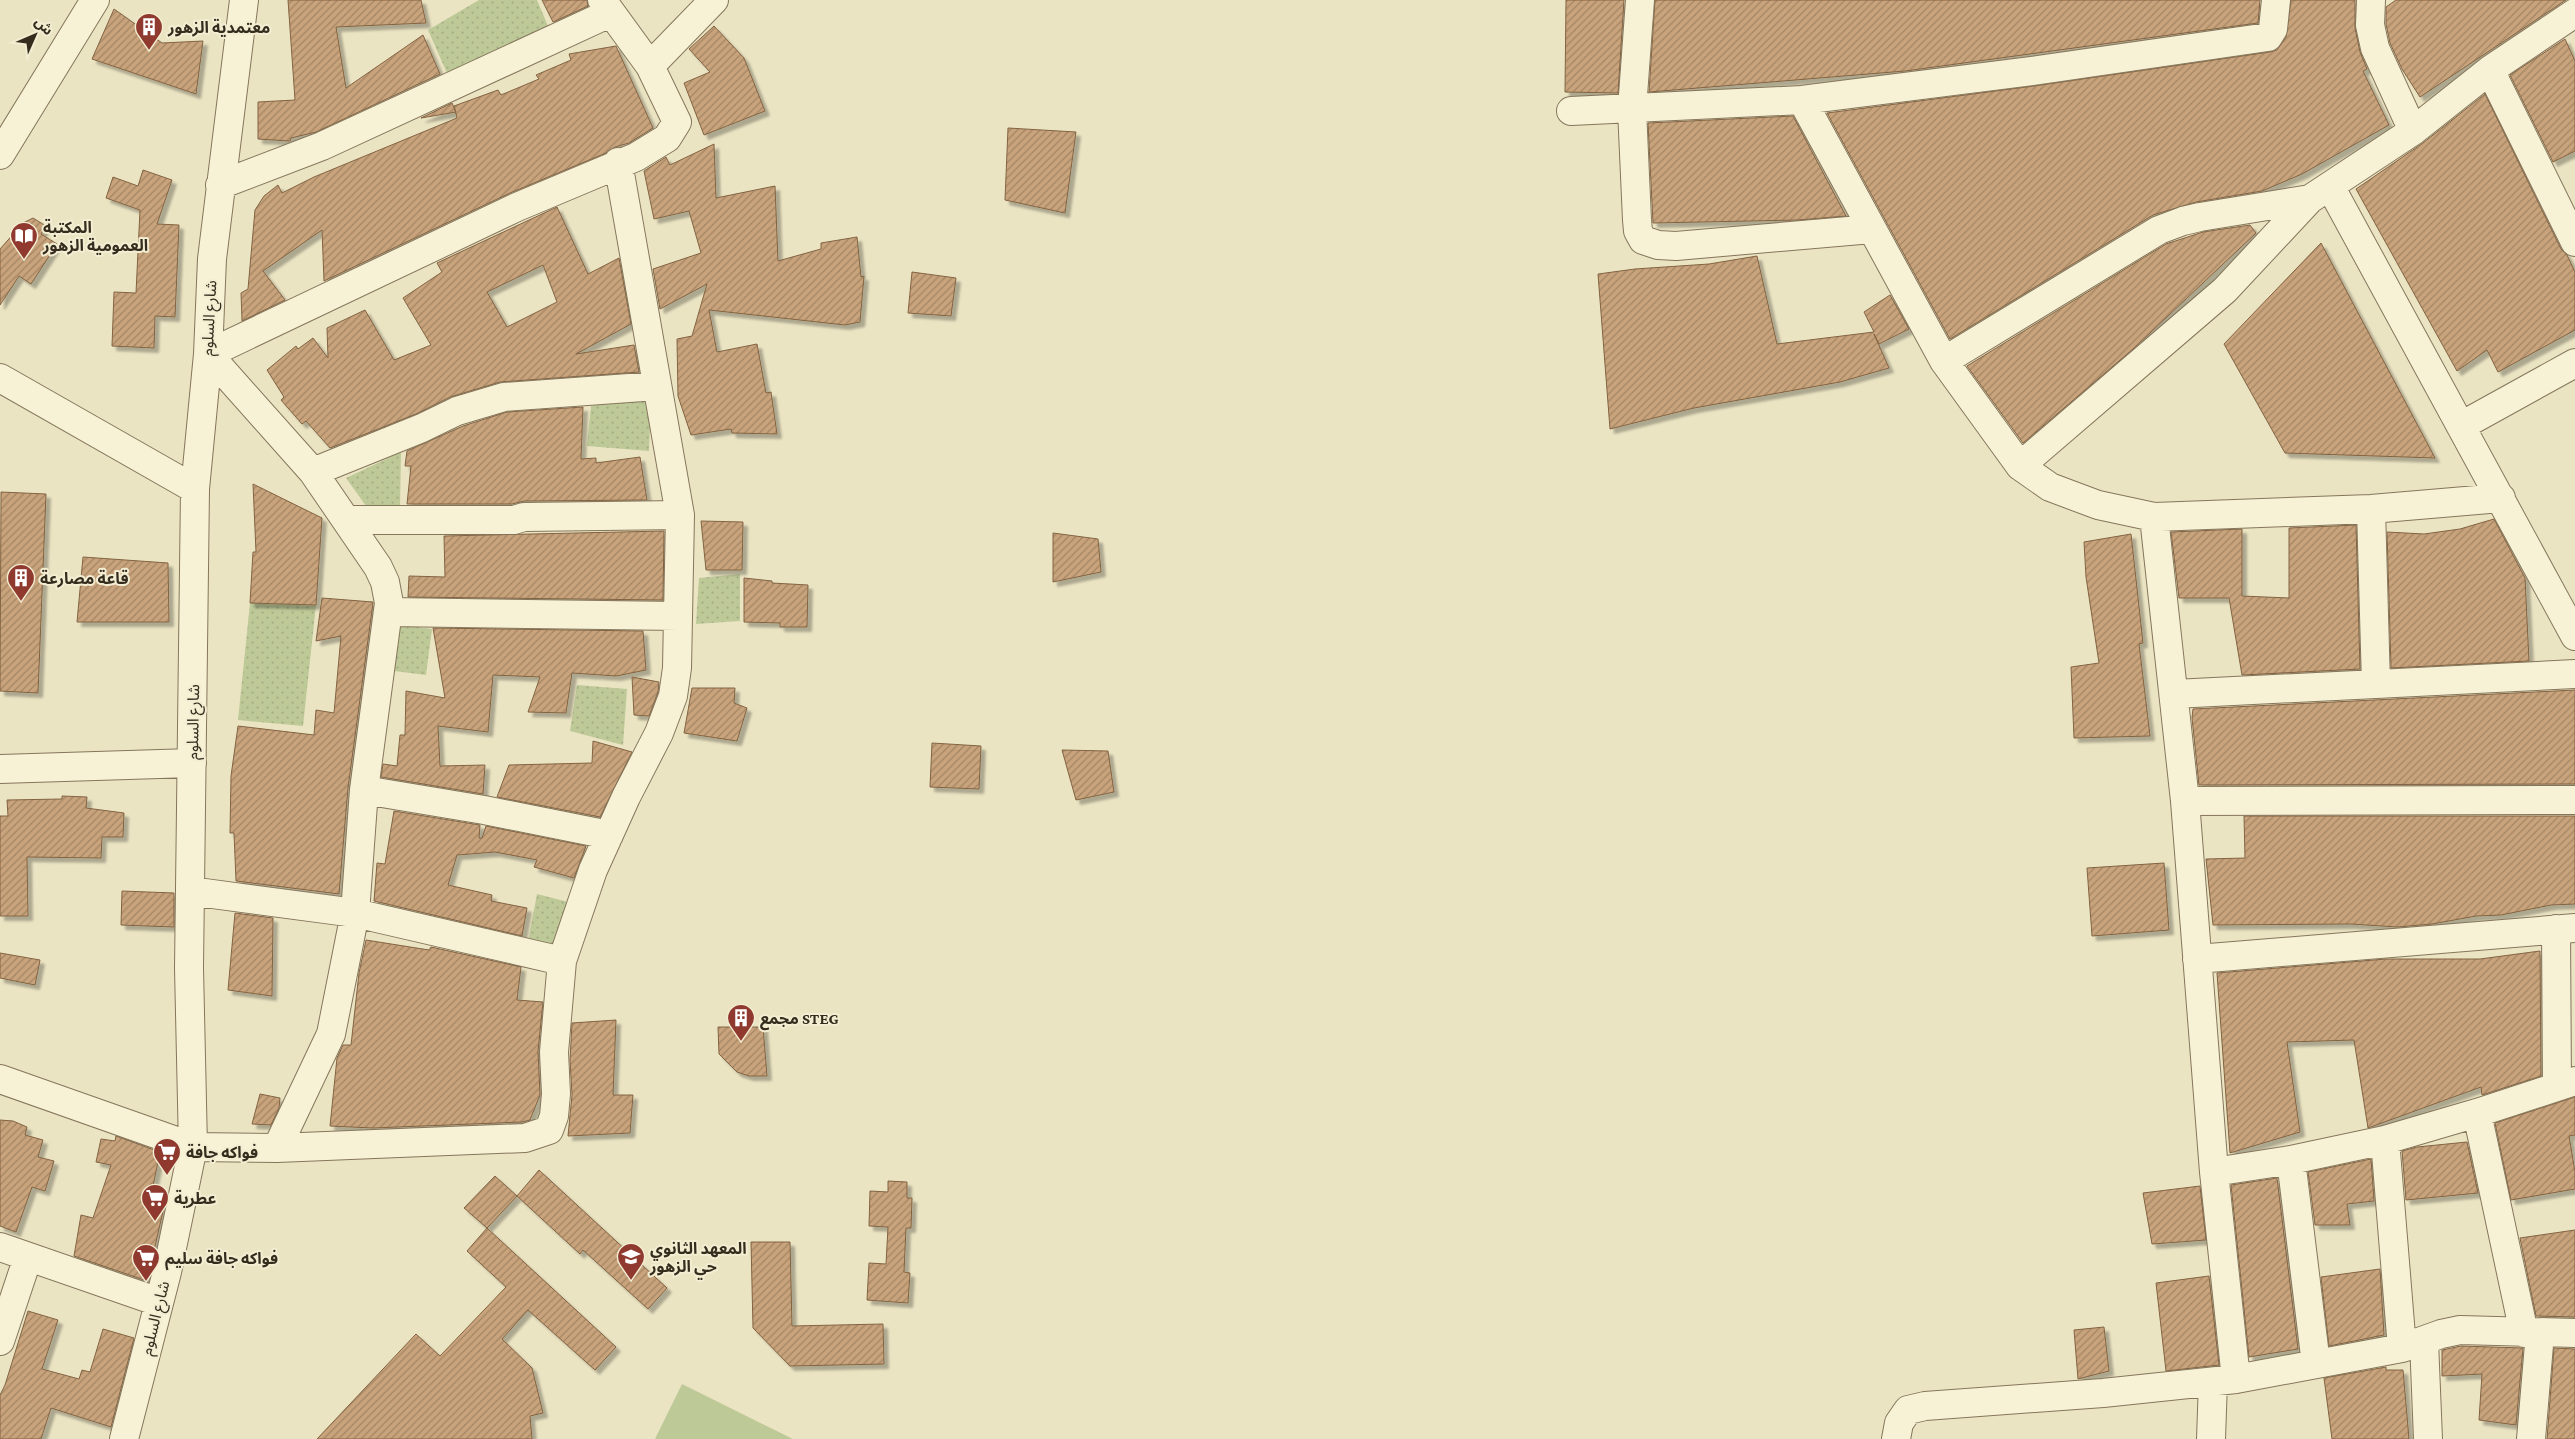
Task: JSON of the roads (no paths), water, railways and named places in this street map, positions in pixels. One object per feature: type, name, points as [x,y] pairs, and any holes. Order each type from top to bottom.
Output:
[{"type":"street","points":[[0,155],[95,0]]},
{"type":"street","name":"شارع السلوم","points":[[124,1439],[167,1272],[193,1147],[189,978],[195,489],[208,354],[212,259],[244,0]]},
{"type":"street","points":[[650,66],[714,0]]},
{"type":"street","points":[[1640,0],[1632,109],[1637,220],[1638,231],[1643,240],[1658,245],[1676,246],[1872,229]]},
{"type":"street","points":[[1571,111],[1802,100],[2032,71],[2268,37],[2273,29],[2276,0]]},
{"type":"street","points":[[2375,2],[2370,25],[2375,48],[2413,131]]},
{"type":"street","points":[[220,185],[322,146],[606,6],[650,66],[677,122],[668,138],[636,157],[618,162],[517,207],[208,354],[313,472],[370,554],[389,596],[389,612],[364,790],[355,913],[332,1034],[277,1148]]},
{"type":"street","points":[[2020,466],[2225,290],[2320,193],[2413,131],[2490,70],[2575,13]]},
{"type":"street","points":[[2490,70],[2569,213],[2575,242]]},
{"type":"street","points":[[1802,100],[1944,361],[2020,466],[2050,487],[2098,505],[2154,517],[2371,509],[2501,498]]},
{"type":"street","points":[[0,1079],[193,1147],[277,1148],[525,1138],[549,1130],[554,1116],[556,1094],[554,1052],[562,960],[593,870],[659,732],[673,696],[678,650],[680,515],[618,162]]},
{"type":"street","points":[[1944,361],[2159,230],[2183,220],[2320,193]]},
{"type":"street","points":[[2320,193],[2461,426],[2575,636]]},
{"type":"street","points":[[2461,426],[2575,363]]},
{"type":"street","points":[[0,378],[195,489]]},
{"type":"street","points":[[313,472],[422,428],[437,419],[457,411],[504,397],[657,386]]},
{"type":"street","points":[[2371,509],[2376,684]]},
{"type":"street","points":[[346,520],[514,520],[524,517],[680,515]]},
{"type":"street","points":[[2154,517],[2185,801],[2214,1172],[2224,1381],[2211,1439]]},
{"type":"street","points":[[389,612],[678,616]]},
{"type":"street","points":[[2174,694],[2575,674]]},
{"type":"street","points":[[0,769],[192,763]]},
{"type":"street","points":[[364,790],[484,810],[609,835]]},
{"type":"street","points":[[2185,801],[2575,800]]},
{"type":"street","points":[[190,891],[355,913],[562,960]]},
{"type":"street","points":[[2197,959],[2566,928],[2566,1084],[2385,1140],[2291,1160],[2214,1172]]},
{"type":"street","points":[[2477,1113],[2532,1333],[2531,1439]]},
{"type":"street","points":[[2385,1140],[2428,1439]]},
{"type":"street","points":[[2291,1160],[2316,1364]]},
{"type":"street","points":[[0,1247],[158,1302]]},
{"type":"street","points":[[0,1341],[28,1257]]},
{"type":"street","points":[[1896,1439],[1899,1423],[1908,1410],[1925,1406],[2103,1393],[2224,1381],[2413,1344],[2460,1330],[2491,1329],[2532,1333],[2575,1333]]},
{"type":"place","name":"معتمدية الزهور","points":[[149,51]]},
{"type":"place","name":"المكتبة العمومية الزهور","points":[[24,260]]},
{"type":"place","name":"قاعة مصارعة","points":[[21,602]]},
{"type":"place","name":"مجمع STEG","points":[[741,1042]]},
{"type":"place","name":"فواكه جافة","points":[[167,1176]]},
{"type":"place","name":"عطرية","points":[[155,1222]]},
{"type":"place","name":"المعهد الثانوي حي الزهور","points":[[631,1281]]},
{"type":"place","name":"فواكه جافة سليم","points":[[146,1282]]}]
